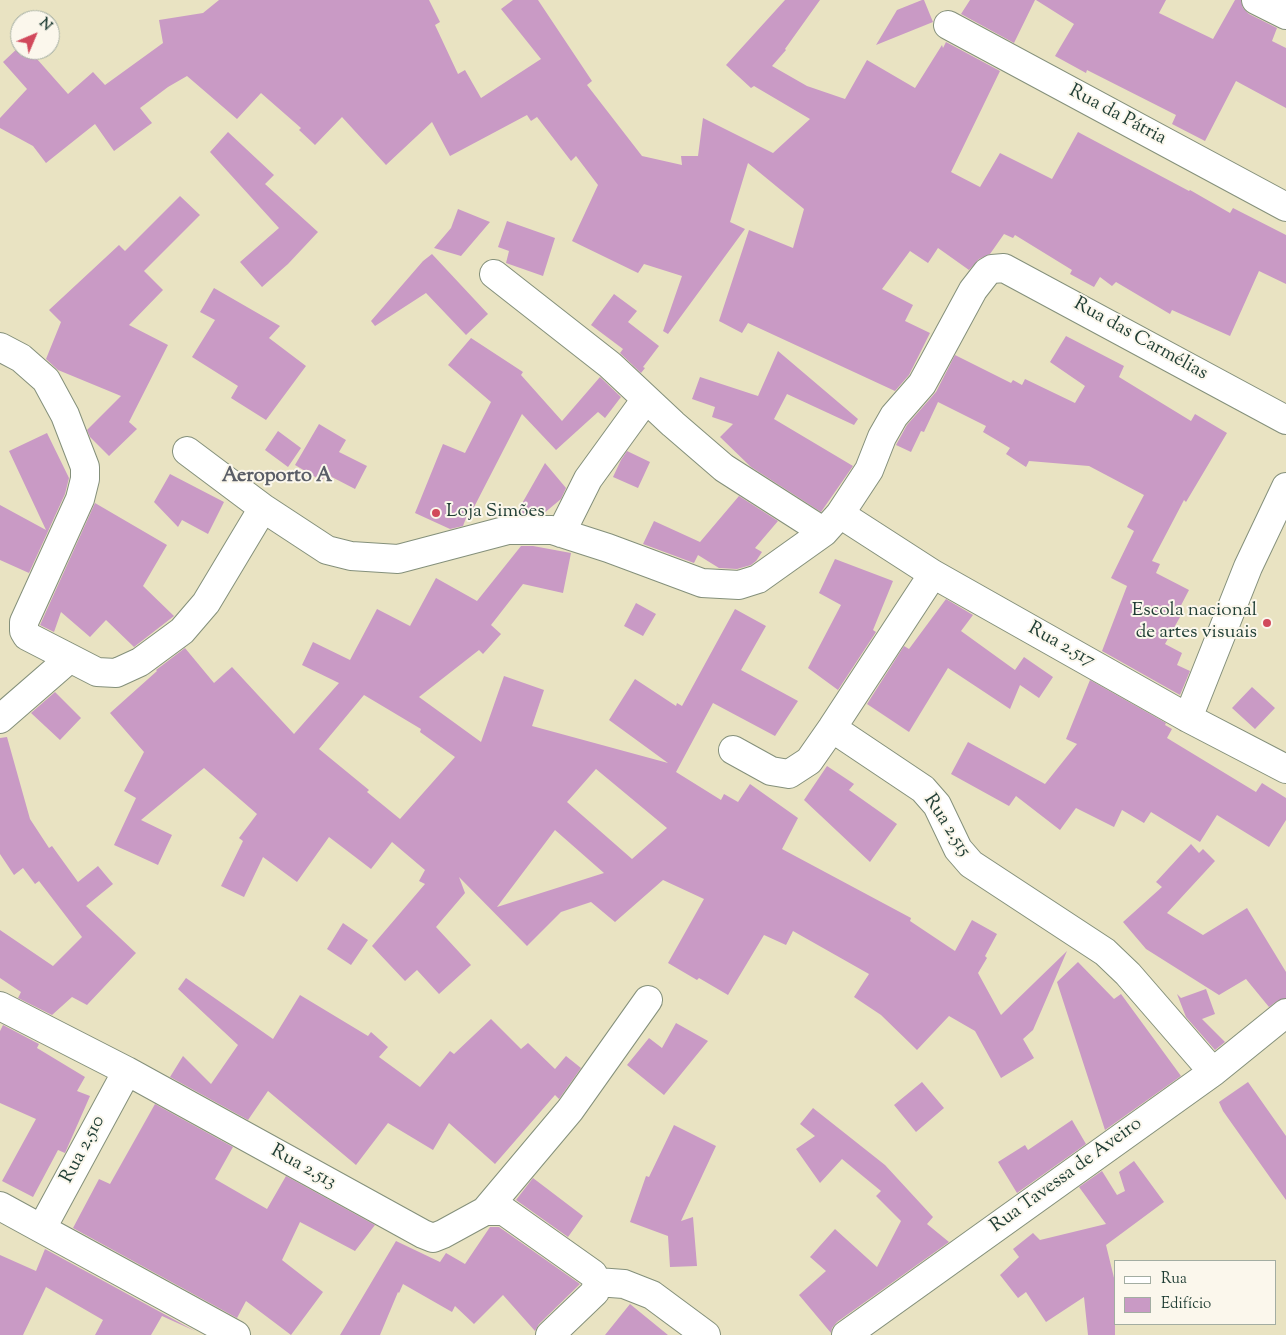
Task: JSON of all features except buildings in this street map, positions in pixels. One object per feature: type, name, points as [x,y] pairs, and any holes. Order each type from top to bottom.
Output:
[{"type":"street","points":[[1256,0],[1286,16]]},
{"type":"street","name":"Rua da Pátria","points":[[948,25],[1286,207]]},
{"type":"street","name":"Rua das Carmélias","points":[[832,523],[869,470],[882,436],[894,416],[922,384],[973,290],[982,277],[992,269],[1004,268],[1018,274],[1286,420]]},
{"type":"street","name":"Rua 2.517","points":[[494,274],[610,365],[673,424],[724,468],[934,574],[1188,718],[1286,769]]},
{"type":"street","points":[[0,347],[20,358],[46,380],[64,415],[85,467],[85,479],[80,499],[24,622],[23,628],[26,636],[97,672],[116,673],[140,662],[182,631],[206,603],[262,508]]},
{"type":"street","points":[[561,533],[588,479],[646,399]]},
{"type":"street","points":[[187,451],[262,508],[327,550],[351,556],[398,559],[508,530],[552,530],[608,548],[702,583],[739,585],[758,579],[832,523]]},
{"type":"street","points":[[1188,718],[1248,567],[1286,487]]},
{"type":"street","points":[[733,750],[771,771],[789,774],[808,761],[934,574]]},
{"type":"street","points":[[0,719],[69,659]]},
{"type":"street","name":"Rua 2.515","points":[[832,728],[923,789],[937,805],[958,849],[971,864],[1106,952],[1128,974],[1213,1072]]},
{"type":"street","points":[[486,1211],[570,1110],[648,1000]]},
{"type":"street","name":"Rua 2.513","points":[[0,1006],[127,1071],[423,1234],[433,1238],[486,1211]]},
{"type":"street","name":"Rua Tavessa de Aveiro","points":[[846,1335],[1213,1072],[1286,1014]]},
{"type":"street","name":"Rua 2.510","points":[[42,1228],[127,1071]]},
{"type":"street","points":[[0,1206],[236,1335]]},
{"type":"street","points":[[486,1211],[504,1212],[593,1274],[598,1282],[595,1292],[550,1335]]},
{"type":"street","points":[[598,1282],[624,1284],[652,1295],[706,1335]]},
{"type":"place","name":"Loja Simões","points":[[436,513]]},
{"type":"place","name":"Escola nacional de artes visuais","points":[[1267,623]]},
{"type":"district","name":"Aeroporto A","points":[[277,478]]}]
